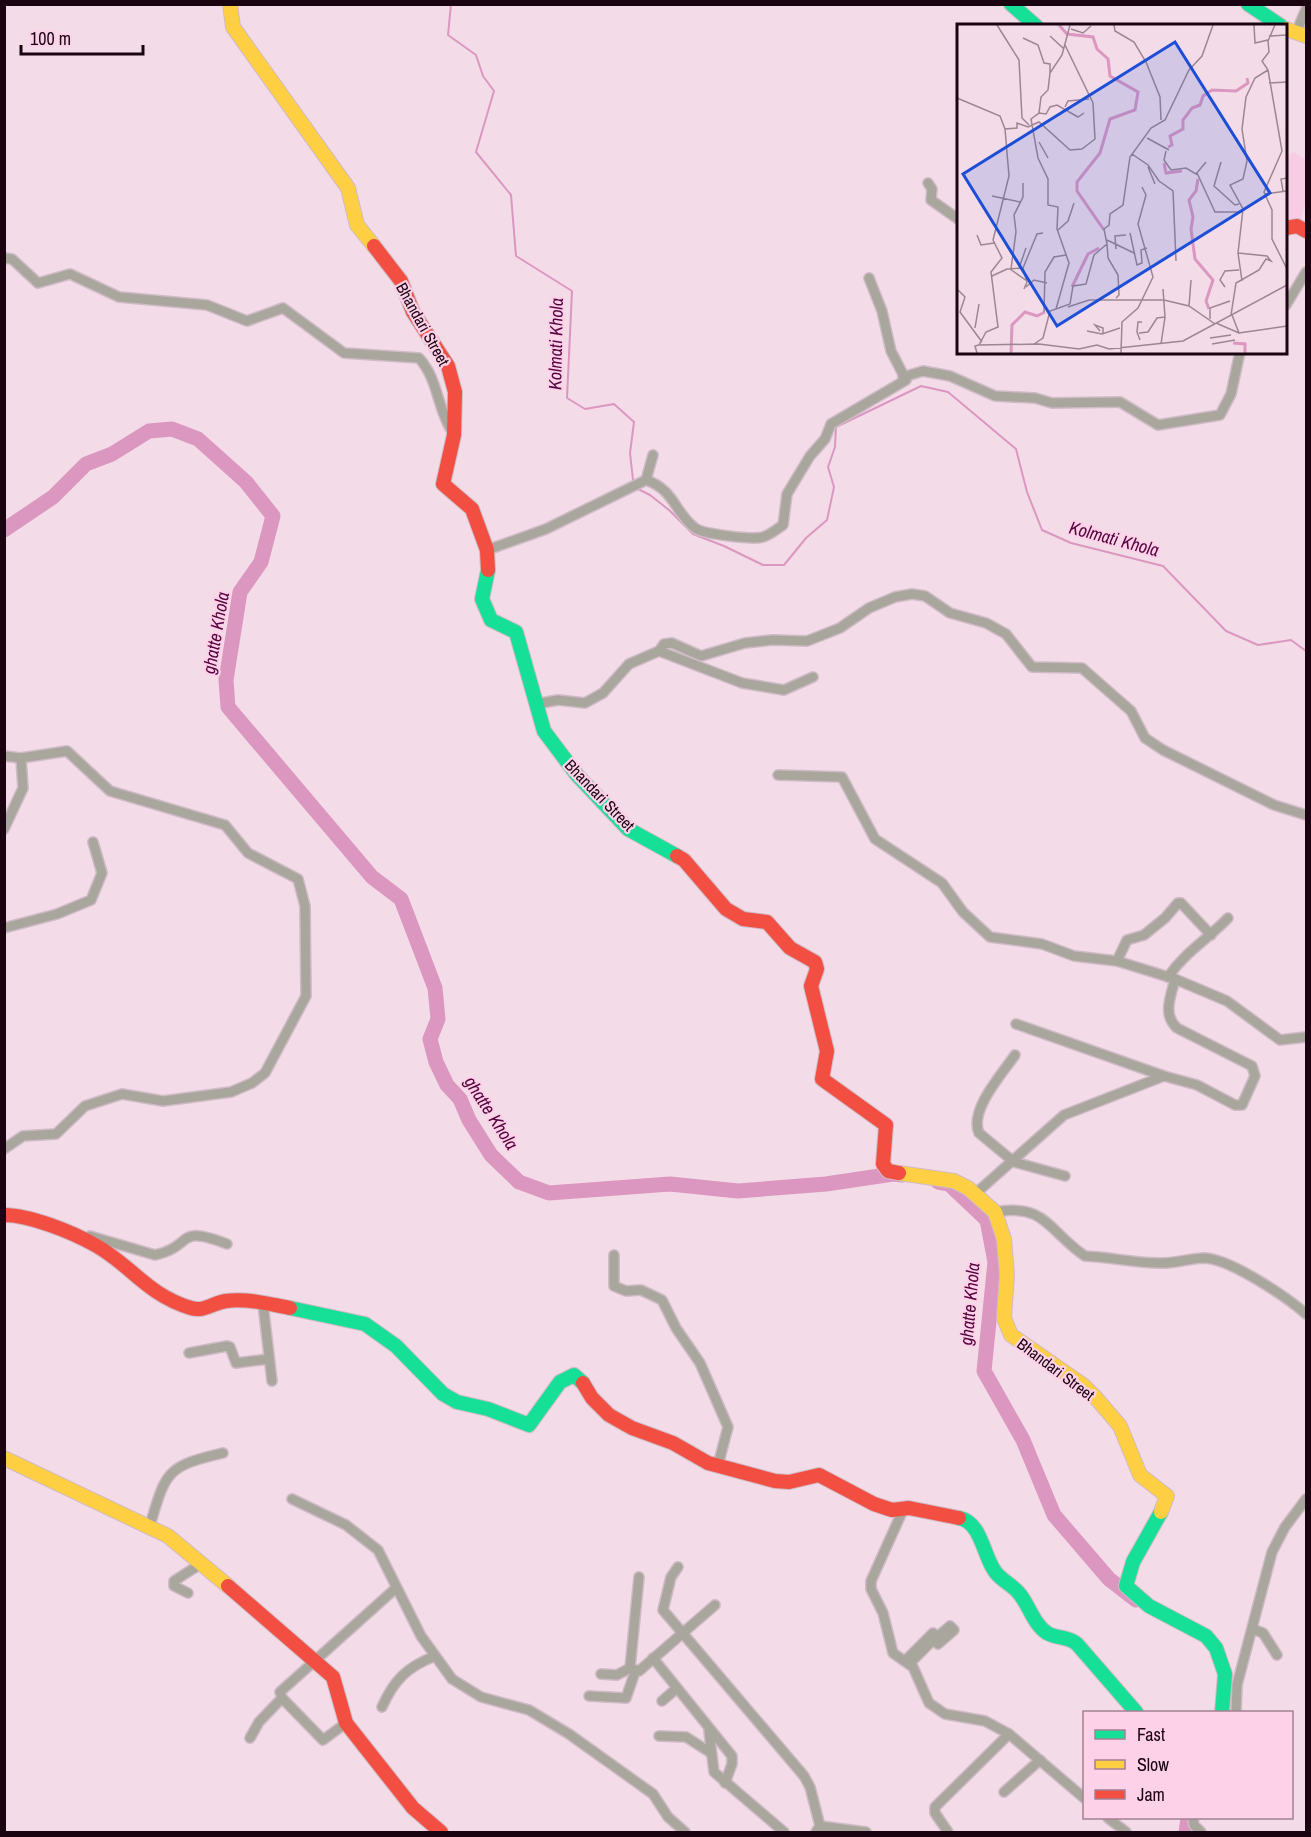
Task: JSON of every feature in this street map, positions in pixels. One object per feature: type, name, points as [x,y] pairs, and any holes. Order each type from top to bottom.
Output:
[{"type":"street","name":"Bhandari Street","points":[[230,4],[233,27],[348,188],[357,225],[401,281],[414,312],[448,366],[454,392],[454,435],[443,484],[472,509],[487,550],[488,578],[483,598],[491,620],[516,632],[544,731],[577,775],[628,829],[684,860],[726,909],[743,919],[767,922],[790,948],[815,962],[818,969],[810,986],[827,1051],[822,1078],[886,1125],[883,1164],[888,1171],[954,1181],[975,1194],[995,1212],[1004,1239],[1007,1275],[1004,1318],[1011,1335],[1083,1386],[1096,1398],[1120,1426],[1140,1475],[1167,1496],[1163,1513],[1128,1569],[1126,1586],[1149,1606],[1206,1636],[1216,1648],[1225,1674],[1222,1711]]},
{"type":"street","points":[[1011,4],[1034,24]]},
{"type":"street","points":[[1248,4],[1278,24]]},
{"type":"street","points":[[1296,32],[1306,9]]},
{"type":"street","points":[[928,183],[932,189],[931,200],[957,218]]},
{"type":"street","points":[[1287,228],[1297,226],[1306,231]]},
{"type":"street","points":[[4,258],[12,259],[38,283],[70,274],[119,297],[207,306],[247,321],[283,308],[344,353],[419,358],[430,370],[445,421],[454,435]]},
{"type":"street","points":[[1287,303],[1306,272]]},
{"type":"street","points":[[646,480],[671,495],[684,517],[697,530],[749,539],[764,537],[783,525],[788,494],[810,456],[825,439],[831,424],[903,384],[906,380],[891,351],[882,311],[869,278]]},
{"type":"street","points":[[903,377],[923,371],[932,372],[950,376],[995,396],[1035,398],[1052,403],[1120,402],[1158,424],[1220,415],[1231,394],[1240,354]]},
{"type":"street","points":[[487,550],[546,529],[646,480],[653,455]]},
{"type":"street","points":[[536,704],[558,700],[585,703],[603,693],[629,664],[659,651],[664,644],[672,644],[701,656],[745,643],[772,640],[807,641],[840,628],[869,608],[895,597],[912,594],[925,596],[950,613],[986,623],[1006,634],[1032,667],[1082,668],[1131,711],[1145,738],[1274,805],[1306,815]]},
{"type":"street","points":[[659,651],[742,683],[784,690],[813,677]]},
{"type":"street","points":[[4,756],[21,758],[67,751],[110,792],[225,825],[248,853],[298,879],[306,906],[306,996],[265,1073],[252,1083],[231,1092],[164,1101],[122,1094],[85,1106],[56,1134],[23,1136],[4,1149]]},
{"type":"street","points":[[4,829],[23,788],[21,758]]},
{"type":"street","points":[[778,776],[843,777],[875,839],[942,883],[963,912],[990,937],[1042,944],[1074,956],[1117,961],[1172,978],[1227,1001],[1280,1040],[1306,1037]]},
{"type":"street","points":[[4,928],[57,914],[91,900],[102,873],[93,842]]},
{"type":"street","points":[[1117,961],[1127,940],[1144,935],[1165,918],[1178,903],[1181,903],[1211,935]]},
{"type":"street","points":[[1016,1024],[1164,1076],[1197,1085],[1239,1106],[1245,1101],[1256,1076],[1252,1066],[1176,1028],[1167,1014],[1172,978],[1185,954],[1211,935],[1228,918]]},
{"type":"street","points":[[1015,1055],[978,1110],[977,1126],[980,1132],[1014,1162],[1065,1176]]},
{"type":"street","points":[[975,1194],[1014,1162],[1064,1115],[1164,1076]]},
{"type":"street","points":[[995,1212],[1012,1209],[1033,1212],[1085,1256],[1157,1263],[1205,1258],[1232,1266],[1291,1300],[1306,1314]]},
{"type":"street","points":[[4,1215],[21,1215],[96,1245],[151,1290],[190,1308],[200,1310],[225,1301],[263,1304],[365,1323],[396,1346],[443,1394],[457,1402],[488,1409],[525,1425],[529,1425],[540,1413],[560,1382],[574,1375],[579,1377],[599,1407],[622,1423],[673,1443],[700,1460],[775,1481],[789,1482],[819,1475],[838,1482],[874,1504],[965,1519],[972,1524],[994,1571],[1019,1593],[1041,1628],[1050,1635],[1070,1638],[1077,1644],[1134,1711]]},
{"type":"street","points":[[55,1229],[71,1230],[155,1255],[165,1253],[185,1237],[197,1234],[227,1244]]},
{"type":"street","points":[[614,1255],[614,1286],[626,1291],[641,1290],[662,1300],[676,1328],[700,1363],[728,1428],[718,1465]]},
{"type":"street","points":[[263,1304],[272,1382]]},
{"type":"street","points":[[189,1353],[226,1346],[230,1347],[236,1364],[269,1359]]},
{"type":"street","points":[[150,1526],[159,1492],[169,1474],[200,1459],[224,1453]]},
{"type":"street","points":[[4,1458],[150,1526],[202,1563],[315,1659],[333,1677],[346,1723],[413,1808],[441,1833]]},
{"type":"street","points":[[292,1499],[314,1511],[333,1517],[373,1545],[382,1555],[420,1636],[452,1679],[474,1694],[529,1710],[569,1734],[653,1794],[668,1817],[685,1833]]},
{"type":"street","points":[[1236,1711],[1238,1685],[1276,1543],[1306,1499]]},
{"type":"street","points":[[903,1510],[871,1581],[871,1588],[883,1613],[893,1653],[907,1663],[929,1703],[956,1718],[985,1721],[1009,1734],[1083,1797]]},
{"type":"street","points":[[188,1593],[174,1586],[174,1581],[202,1563]]},
{"type":"street","points":[[678,1567],[671,1576],[663,1610],[804,1776],[810,1787],[818,1829],[866,1833]]},
{"type":"street","points":[[589,1696],[626,1698],[633,1670],[639,1577]]},
{"type":"street","points":[[346,1723],[323,1740],[282,1698],[280,1692],[396,1587]]},
{"type":"street","points":[[601,1674],[617,1675],[633,1670],[653,1658],[715,1605]]},
{"type":"street","points":[[950,1626],[954,1630],[938,1644],[933,1640],[907,1663],[933,1633],[938,1637],[950,1626]]},
{"type":"street","points":[[1253,1629],[1263,1633],[1277,1654]]},
{"type":"street","points":[[382,1707],[391,1687],[401,1674],[414,1664],[435,1656]]},
{"type":"street","points":[[653,1658],[709,1731],[732,1756],[732,1764],[725,1783]]},
{"type":"street","points":[[662,1701],[677,1688]]},
{"type":"street","points":[[250,1738],[259,1722],[282,1698]]},
{"type":"street","points":[[709,1731],[714,1772],[784,1833]]},
{"type":"street","points":[[948,1833],[935,1813],[935,1807],[1009,1734]]},
{"type":"street","points":[[659,1736],[686,1737],[711,1753]]},
{"type":"street","points":[[1004,1792],[1040,1760]]},
{"type":"street","points":[[1109,1819],[1126,1833]]},
{"type":"street","points":[[1193,1819],[1194,1825],[1202,1833]]},
{"type":"shaded area","points":[[1294,152],[1306,159],[1306,201],[1299,225],[1287,226],[1287,156]]},
{"type":"waterway","name":"Kolmati Khola","points":[[451,4],[448,35],[476,55],[483,76],[494,91],[476,152],[511,195],[516,256],[572,291],[567,398],[585,409],[614,404],[634,422],[630,453],[633,480],[637,481]]},
{"type":"waterway","name":"Kolmati Khola","points":[[636,488],[650,495],[669,510],[693,534],[763,565],[784,565],[806,538],[827,520],[834,487],[828,467],[835,447],[836,427],[921,386],[948,392],[1016,449],[1027,492],[1042,530],[1071,543],[1163,566],[1226,631],[1258,645],[1291,640],[1306,651]]},
{"type":"waterway","name":"ghatte Khola","points":[[4,530],[53,497],[86,464],[112,454],[149,431],[172,429],[198,439],[246,482],[273,516],[261,562],[240,592],[226,680],[228,707],[372,877],[401,899],[435,988],[438,1019],[430,1039],[436,1062],[447,1085],[460,1099],[469,1120],[491,1155],[519,1182],[549,1193],[670,1184],[738,1191],[826,1184],[893,1174],[903,1175]]},
{"type":"waterway","name":"ghatte Khola","points":[[938,1182],[949,1184],[987,1220],[995,1262],[984,1371],[1023,1440],[1054,1515],[1109,1579],[1136,1600]]},
{"type":"waterway","name":"ghatte Khola","points":[[1186,1832],[1188,1819]]},
{"type":"traffic: fast","points":[[1011,4],[1034,24]]},
{"type":"traffic: fast","points":[[1248,4],[1278,24]]},
{"type":"traffic: fast","points":[[488,570],[482,599],[491,620],[516,632],[544,731],[577,775],[628,829],[677,856]]},
{"type":"traffic: fast","points":[[290,1308],[365,1324],[396,1346],[443,1394],[457,1402],[488,1409],[529,1425],[560,1382],[574,1375],[583,1383]]},
{"type":"traffic: fast","points":[[1161,1512],[1133,1562],[1126,1586],[1149,1606],[1206,1636],[1216,1648],[1225,1674],[1222,1711]]},
{"type":"traffic: fast","points":[[959,1518],[966,1521],[977,1532],[994,1570],[1018,1592],[1042,1629],[1051,1635],[1077,1644],[1135,1711]]},
{"type":"traffic: slow","points":[[230,4],[233,27],[348,188],[357,225],[374,246]]},
{"type":"traffic: slow","points":[[1287,29],[1306,36]]},
{"type":"traffic: slow","points":[[899,1173],[954,1181],[968,1188],[995,1212],[1004,1239],[1007,1275],[1004,1318],[1011,1335],[1083,1385],[1120,1426],[1140,1475],[1167,1496],[1161,1512]]},
{"type":"traffic: slow","points":[[4,1458],[168,1536],[228,1586]]},
{"type":"traffic: jam","points":[[1287,228],[1297,226],[1306,231]]},
{"type":"traffic: jam","points":[[374,246],[401,281],[413,312],[448,366],[455,392],[454,435],[443,484],[472,509],[487,550],[488,570]]},
{"type":"traffic: jam","points":[[677,856],[684,860],[726,909],[743,919],[767,922],[790,948],[815,962],[817,969],[811,986],[827,1051],[822,1079],[886,1125],[883,1164],[888,1171],[899,1173]]},
{"type":"traffic: jam","points":[[4,1215],[38,1221],[86,1240],[119,1261],[162,1295],[191,1308],[200,1309],[221,1302],[241,1300],[290,1308]]},
{"type":"traffic: jam","points":[[583,1383],[592,1398],[609,1415],[632,1428],[673,1443],[708,1463],[775,1481],[789,1482],[819,1475],[874,1504],[892,1510],[909,1508],[959,1518]]},
{"type":"traffic: jam","points":[[228,1586],[333,1677],[346,1723],[413,1808],[441,1832]]}]
